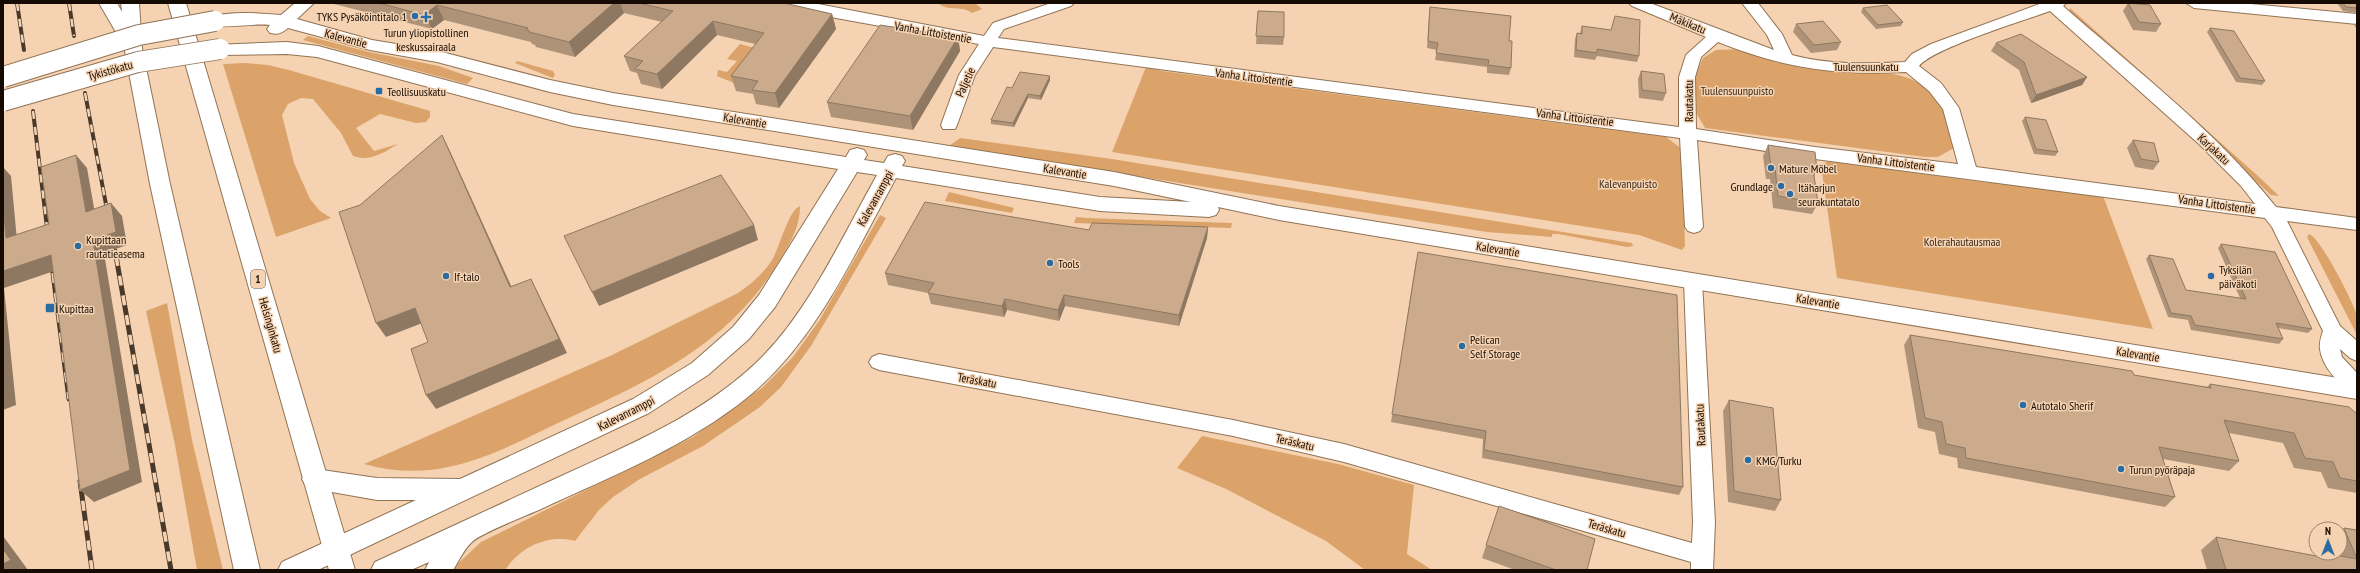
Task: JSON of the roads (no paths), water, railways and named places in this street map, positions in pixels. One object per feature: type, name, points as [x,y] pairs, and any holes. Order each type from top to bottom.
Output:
[{"type":"main road","points":[[108,3],[133,48]]},
{"type":"main road","points":[[130,3],[133,48],[160,184],[247,570]]},
{"type":"main road","points":[[224,48],[268,3]]},
{"type":"main road","points":[[262,47],[283,21],[305,3]]},
{"type":"main road","name":"Helsinginkatu","points":[[179,5],[339,559]]},
{"type":"main road","name":"Kalevantie","points":[[215,21],[252,18],[283,21],[370,45],[438,57],[550,86],[612,99],[1114,179],[1278,213],[2357,390]]},
{"type":"main road","name":"Tykistökatu","points":[[3,76],[139,36],[215,21]]},
{"type":"main road","name":"Kalevantie","points":[[224,48],[287,48],[330,55],[573,120],[850,166],[1100,204],[1278,213]]},
{"type":"main road","name":"Tykistökatu","points":[[3,101],[131,64],[178,54],[224,48]]},
{"type":"main road","name":"Kalevanramppi","points":[[291,570],[339,559],[467,489],[641,406],[681,383],[716,356],[741,333],[767,301],[865,140]]},
{"type":"main road","name":"Kalevanramppi","points":[[384,570],[666,438],[728,399],[754,378],[786,345],[803,322],[904,146]]},
{"type":"main road","points":[[315,479],[377,489],[467,489]]},
{"type":"main road","points":[[438,570],[463,533]]},
{"type":"street","name":"Vanha Littoistentie","points":[[794,3],[848,16],[986,41],[1688,133],[1816,153],[1969,171],[2357,224]]},
{"type":"street","name":"Paljetie","points":[[949,125],[967,75],[986,41],[998,26],[1005,22],[1066,3]]},
{"type":"street","name":"Mäkikatu","points":[[1636,3],[1717,34]]},
{"type":"street","points":[[1750,3],[1774,34],[1784,58]]},
{"type":"street","points":[[2194,3],[2357,19]]},
{"type":"street","name":"Tuulensuunkatu","points":[[1717,34],[1784,58],[1821,66],[1846,68],[1910,66],[1918,57],[1937,47],[2054,4]]},
{"type":"street","name":"Karjakatu","points":[[2054,4],[2226,160],[2247,182],[2271,212],[2291,244],[2333,331],[2357,353]]},
{"type":"street","name":"Rautakatu","points":[[1694,227],[1688,133],[1687,77],[1690,63],[1698,51],[1717,34]]},
{"type":"street","points":[[1910,66],[1935,87],[1951,108],[1969,171]]},
{"type":"street","name":"Rautakatu","points":[[1693,281],[1704,522],[1703,563]]},
{"type":"street","points":[[2333,331],[2328,345],[2330,354],[2335,363],[2357,386]]},
{"type":"street","name":"Teräskatu","points":[[879,362],[1226,427],[1344,453],[1703,563]]},
{"type":"railway","points":[[17,3],[24,50]]},
{"type":"railway","points":[[69,3],[74,36]]},
{"type":"railway","points":[[85,93],[108,215]]},
{"type":"railway","points":[[33,111],[48,236]]},
{"type":"railway","points":[[115,250],[116,257]]},
{"type":"railway","points":[[116,256],[171,570]]},
{"type":"railway","points":[[53,273],[69,399]]},
{"type":"railway","points":[[80,481],[92,570]]},
{"type":"place","name":"TYKS Pysäköintitalo 1","points":[[415,16]]},
{"type":"place","name":"Turun yliopistollinen keskussairaala","points":[[426,17]]},
{"type":"place","name":"Teollisuuskatu","points":[[379,91]]},
{"type":"place","name":"Mature Möbel","points":[[1771,168]]},
{"type":"place","name":"Grundlage","points":[[1781,186]]},
{"type":"place","name":"Itäharjun seurakuntatalo","points":[[1790,194]]},
{"type":"place","name":"Kupittaan rautatieasema","points":[[78,246]]},
{"type":"place","name":"Tools","points":[[1050,263]]},
{"type":"place","name":"If-talo","points":[[446,276]]},
{"type":"place","name":"Tyksilän päiväkoti","points":[[2211,276]]},
{"type":"place","name":"Kupittaa","points":[[50,308]]},
{"type":"place","name":"Pelican Self Storage","points":[[1462,346]]},
{"type":"place","name":"Autotalo Sherif","points":[[2023,405]]},
{"type":"place","name":"KMG/Turku","points":[[1748,460]]},
{"type":"place","name":"Turun pyöräpaja","points":[[2121,469]]},
{"type":"park label","name":"Tuulensuunpuisto","points":[[1737,90]]},
{"type":"park label","name":"Kalevanpuisto","points":[[1628,183]]},
{"type":"park label","name":"Kolerahautausmaa","points":[[1962,241]]}]
